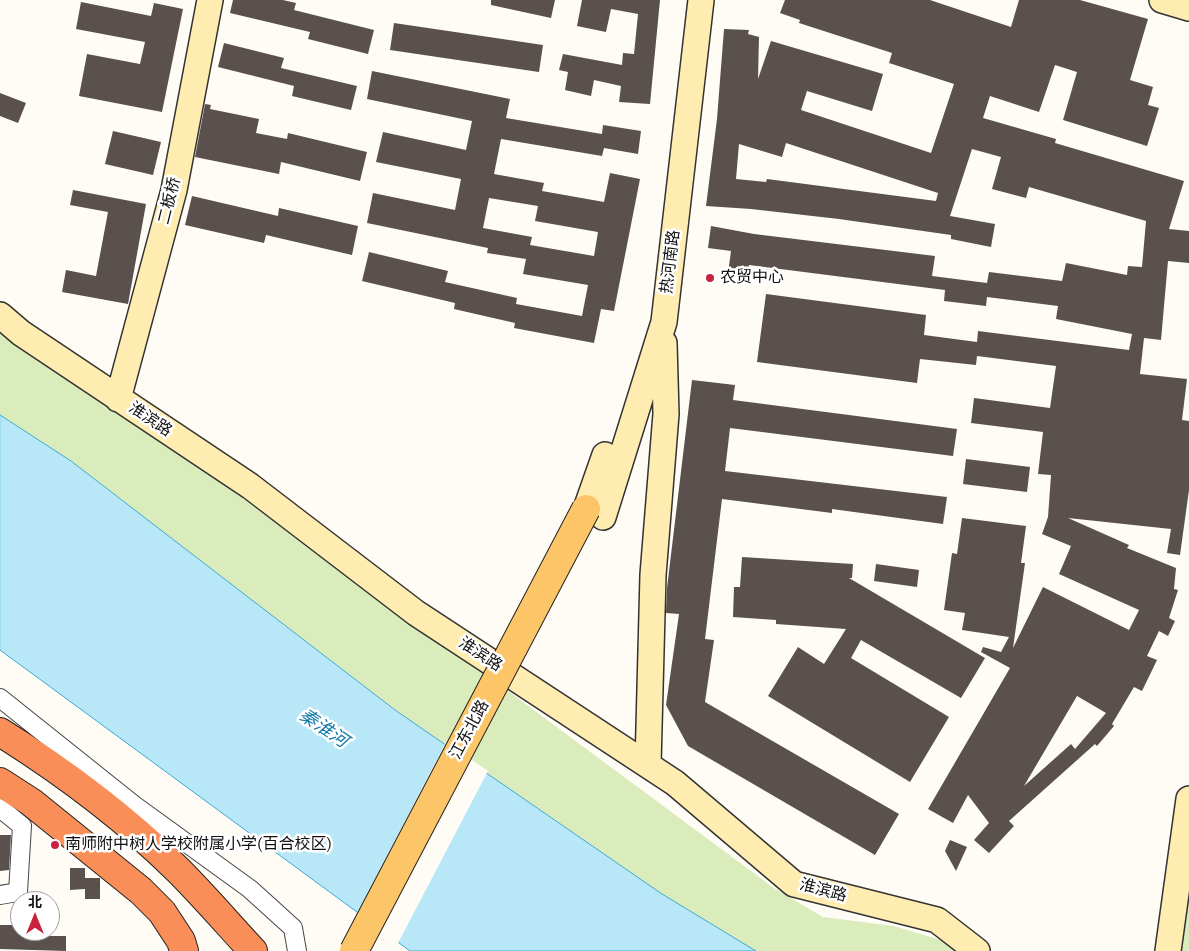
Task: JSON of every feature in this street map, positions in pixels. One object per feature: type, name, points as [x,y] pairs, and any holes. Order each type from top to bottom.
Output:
[{"type":"highway","points":[[0,732],[48,762],[108,808],[178,871],[253,951]]},
{"type":"highway","points":[[0,782],[31,802],[162,912],[181,941],[184,951]]},
{"type":"main road","name":"江东北路","points":[[354,951],[594,513]]},
{"type":"main road","name":"江东北路","points":[[374,951],[594,513]]},
{"type":"street","name":"二板桥","points":[[118,399],[174,190],[210,0]]},
{"type":"street","name":"热河南路","points":[[594,513],[652,320],[687,0]]},
{"type":"street","name":"热河南路","points":[[594,513],[664,322],[701,0]]},
{"type":"street","points":[[1162,0],[1189,8]]},
{"type":"street","name":"淮滨路","points":[[0,315],[21,333],[250,486],[416,613],[675,783],[794,884],[937,920],[977,951]]},
{"type":"street","points":[[648,765],[653,575],[666,414],[664,322]]},
{"type":"street","points":[[0,698],[134,805],[250,889],[293,928],[297,951]]},
{"type":"street","points":[[1168,951],[1189,799]]},
{"type":"street","points":[[0,808],[22,826],[18,892],[0,895]]},
{"type":"green space","points":[[0,331],[7,338],[131,417],[284,525],[774,888],[823,917],[894,926],[944,941],[957,951],[756,951],[662,894],[395,710],[71,461],[0,415]]},
{"type":"green space","points":[[1189,799],[1189,951],[1168,951]]},
{"type":"water","name":"秦淮河","points":[[0,415],[71,461],[395,710],[662,894],[756,951],[410,951],[0,650]]},
{"type":"pier","points":[[446,742],[488,771],[397,945],[356,915]]},
{"type":"building","points":[[233,0],[283,0],[296,3],[294,10],[374,30],[368,54],[308,39],[310,32],[230,13]]},
{"type":"building","points":[[491,0],[555,0],[551,18],[491,5]]},
{"type":"building","points":[[582,0],[660,0],[650,104],[619,102],[621,86],[594,80],[591,96],[565,90],[568,72],[559,70],[563,54],[622,65],[623,53],[634,54],[638,14],[611,9],[606,32],[577,26]]},
{"type":"building","points":[[785,0],[930,0],[1011,27],[1019,0],[1080,0],[1148,19],[1130,80],[1153,87],[1148,105],[1159,108],[1147,146],[1063,120],[1077,72],[1055,65],[1039,112],[990,96],[983,118],[1056,139],[1055,143],[1184,181],[1169,229],[1189,231],[1189,263],[1168,261],[1161,340],[1144,338],[1140,374],[1187,379],[1182,420],[1189,421],[1189,490],[1180,555],[1167,553],[1171,529],[1068,518],[1129,545],[1127,548],[1176,568],[1174,589],[1178,590],[1169,618],[1175,621],[1168,636],[1159,631],[1147,656],[1157,660],[1142,691],[1134,687],[1112,724],[1114,726],[1097,746],[1095,744],[1009,821],[1014,826],[989,853],[974,840],[989,823],[968,795],[953,823],[928,809],[1010,668],[981,652],[983,647],[1001,652],[1009,637],[962,630],[965,613],[944,610],[952,553],[957,554],[962,518],[1026,526],[1021,563],[1025,563],[1013,648],[1043,587],[1129,630],[1139,610],[1059,574],[1071,546],[1042,534],[1048,517],[1051,475],[1038,474],[1043,432],[971,423],[974,398],[1050,408],[1056,366],[977,356],[976,365],[920,359],[917,383],[757,362],[766,294],[926,315],[924,335],[977,342],[978,331],[1129,350],[1132,334],[1056,319],[1058,306],[987,297],[986,306],[944,301],[945,290],[749,265],[747,276],[728,273],[731,251],[708,248],[711,226],[754,234],[935,256],[932,276],[987,283],[989,272],[1062,281],[1066,263],[1127,275],[1128,266],[1142,267],[1146,221],[1029,187],[1026,198],[992,189],[1001,157],[972,149],[950,216],[995,224],[991,247],[951,239],[951,235],[839,219],[706,206],[717,119],[724,29],[749,30],[748,34],[759,37],[758,79],[771,41],[883,74],[872,111],[807,91],[801,110],[931,153],[954,84],[889,63],[892,53],[799,23],[800,20],[780,13]],"holes":[[[786,143],[938,193],[936,201],[767,179],[766,182],[736,179],[739,144],[782,157]],[[1077,696],[1106,713],[1075,749],[1071,744],[1024,786]]]},
{"type":"building","points":[[81,2],[151,16],[154,3],[183,9],[162,112],[79,96],[87,54],[140,64],[145,42],[76,29]]},
{"type":"building","points":[[394,23],[543,45],[539,72],[390,50]]},
{"type":"building","points":[[224,43],[284,58],[281,68],[357,86],[351,110],[292,96],[294,86],[218,67]]},
{"type":"building","points":[[372,71],[510,99],[506,118],[602,134],[603,125],[641,131],[638,154],[604,148],[602,156],[501,139],[494,174],[544,183],[542,191],[604,202],[610,173],[640,179],[614,311],[601,309],[594,343],[514,328],[515,323],[454,309],[455,303],[362,281],[369,252],[448,271],[445,282],[517,298],[516,304],[582,316],[588,285],[523,274],[526,259],[487,253],[488,248],[367,223],[373,193],[455,210],[461,179],[376,162],[383,132],[466,150],[472,121],[367,99]],"holes":[[[489,198],[538,206],[535,221],[598,232],[594,256],[530,245],[532,237],[483,228]]]},
{"type":"building","points":[[0,93],[26,103],[18,123],[0,116]]},
{"type":"building","points":[[205,104],[211,105],[210,109],[259,119],[256,133],[287,139],[288,133],[367,152],[360,181],[281,162],[279,174],[195,157]]},
{"type":"building","points":[[113,131],[161,142],[153,175],[105,164]]},
{"type":"building","points":[[73,190],[146,204],[128,304],[62,292],[66,270],[96,276],[108,212],[70,205]]},
{"type":"building","points":[[192,196],[278,216],[279,208],[358,226],[352,255],[266,235],[264,243],[185,225]]},
{"type":"building","points":[[692,380],[735,385],[733,400],[957,429],[953,456],[730,428],[725,471],[947,497],[943,524],[832,509],[832,513],[722,499],[705,639],[714,640],[705,702],[899,814],[875,855],[688,746],[666,705],[679,614],[666,613],[667,588]]},
{"type":"building","points":[[966,459],[1030,467],[1027,492],[963,484]]},
{"type":"building","points":[[742,557],[853,564],[852,578],[849,578],[985,658],[961,698],[861,640],[851,658],[949,717],[910,782],[768,696],[798,647],[824,664],[846,629],[776,624],[776,620],[733,617],[734,587],[740,587]]},
{"type":"building","points":[[876,564],[919,570],[917,587],[874,581]]},
{"type":"building","points":[[0,835],[11,835],[9,870],[0,871]]},
{"type":"building","points":[[950,840],[967,847],[956,871],[945,851]]},
{"type":"building","points":[[70,868],[85,868],[85,878],[100,878],[100,899],[85,899],[85,889],[70,890]]},
{"type":"building","points":[[0,925],[10,925],[10,941],[60,941],[60,936],[66,936],[66,951],[0,949]]},
{"type":"place","name":"农贸中心","points":[[710,278]]},
{"type":"place","name":"南师附中树人学校附属小学(百合校区)","points":[[55,845]]}]
